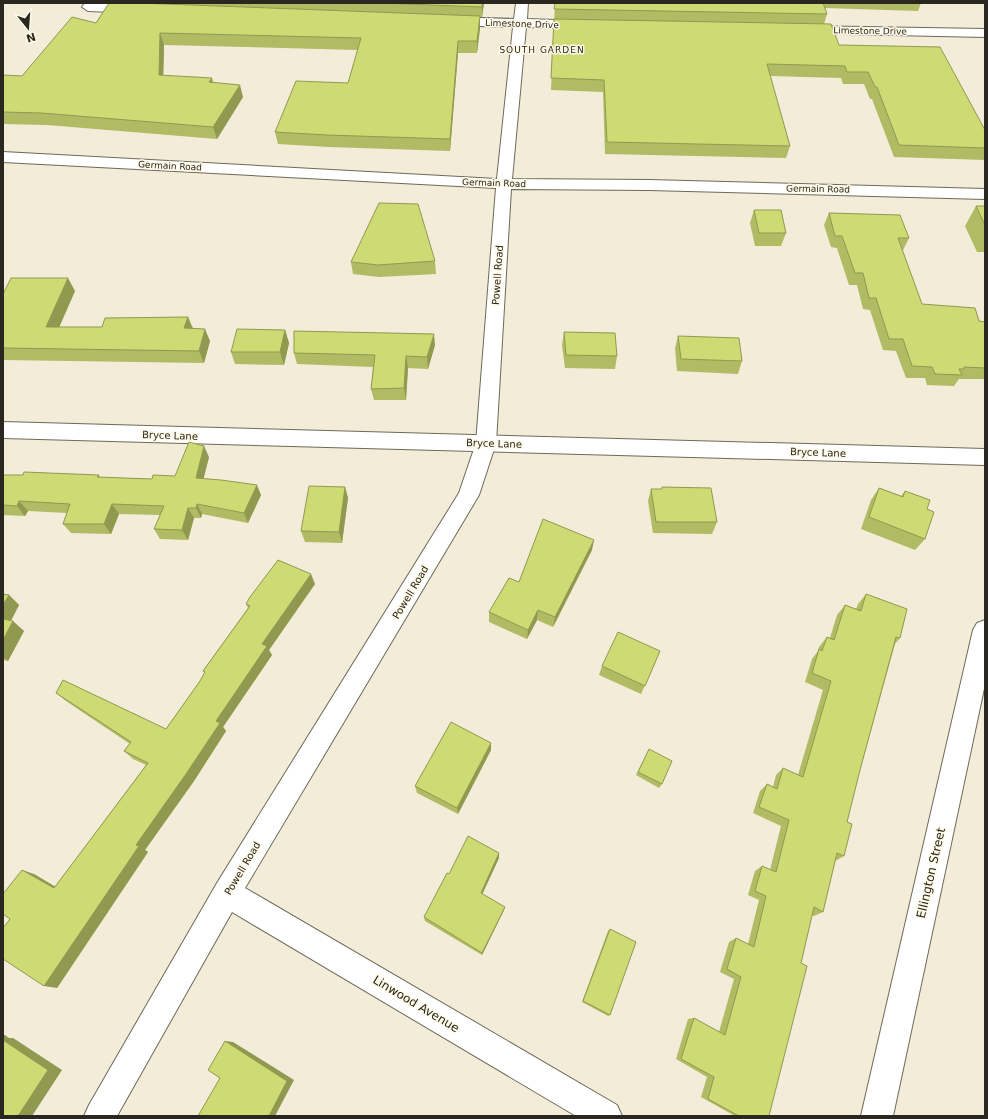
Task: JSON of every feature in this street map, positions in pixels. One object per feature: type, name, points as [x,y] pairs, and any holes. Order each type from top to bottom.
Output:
[{"type":"street","points":[[91,3],[88,8],[151,10]]},
{"type":"street","name":"Powell Road","points":[[100,1116],[227,893],[469,495],[486,443],[504,184],[522,3]]},
{"type":"street","name":"Limestone Drive","points":[[434,21],[599,26]]},
{"type":"street","name":"Limestone Drive","points":[[788,30],[985,34]]},
{"type":"street","name":"Germain Road","points":[[3,157],[504,184],[649,185],[985,194]]},
{"type":"street","name":"Bryce Lane","points":[[3,430],[985,457]]},
{"type":"street","name":"Ellington Street","points":[[876,1116],[985,630]]},
{"type":"street","name":"Linwood Avenue","points":[[227,893],[606,1116]]},
{"type":"building","points":[[109,3],[480,16],[477,41],[458,41],[450,139],[275,132],[296,81],[348,83],[361,38],[160,33],[159,75],[212,78],[209,82],[240,85],[213,127],[41,113],[3,112],[3,75],[22,76],[72,17],[96,23]]},
{"type":"building","points":[[381,3],[482,3],[482,7]]},
{"type":"building","points":[[555,3],[823,3],[827,14],[554,9]]},
{"type":"building","points":[[554,19],[831,24],[839,45],[940,47],[985,130],[985,148],[899,145],[877,87],[875,87],[868,72],[847,72],[845,66],[767,64],[790,146],[607,142],[604,80],[551,78]]},
{"type":"building","points":[[379,203],[418,204],[435,261],[378,265],[351,262]]},
{"type":"building","points":[[976,206],[985,206],[985,225]]},
{"type":"building","points":[[754,210],[781,210],[786,233],[759,233]]},
{"type":"building","points":[[829,213],[900,215],[909,238],[898,238],[922,304],[975,308],[979,321],[985,322],[985,368],[964,367],[964,369],[959,369],[962,375],[935,374],[932,367],[912,366],[903,339],[889,339],[876,298],[869,298],[863,273],[855,273],[842,236],[835,236]]},
{"type":"building","points":[[11,278],[68,278],[46,327],[102,327],[105,318],[188,317],[184,328],[205,329],[199,351],[3,348],[3,294]]},
{"type":"building","points":[[237,329],[285,330],[280,352],[231,352]]},
{"type":"building","points":[[294,331],[434,334],[427,357],[406,356],[404,388],[371,389],[375,355],[294,353]]},
{"type":"building","points":[[564,332],[615,333],[617,356],[566,355]]},
{"type":"building","points":[[678,336],[739,338],[742,361],[681,359]]},
{"type":"building","points":[[189,442],[204,446],[196,478],[257,485],[244,513],[197,504],[196,508],[188,508],[182,530],[154,529],[164,506],[112,504],[104,524],[63,524],[70,504],[19,501],[17,506],[3,505],[3,475],[23,475],[24,472],[152,479],[153,475],[175,476]]},
{"type":"building","points":[[309,486],[345,487],[339,532],[301,531]]},
{"type":"building","points":[[662,487],[711,488],[717,522],[656,522],[651,489],[662,489]]},
{"type":"building","points":[[879,488],[903,497],[905,491],[930,500],[927,509],[934,512],[925,539],[869,517]]},
{"type":"building","points":[[543,519],[594,540],[555,617],[538,610],[528,630],[489,612],[509,578],[519,582]]},
{"type":"building","points":[[278,560],[311,574],[262,644],[267,646],[216,721],[220,723],[136,845],[139,846],[44,986],[3,959],[3,928],[10,919],[3,914],[3,894],[22,870],[54,888],[148,763],[124,751],[131,742],[56,693],[63,680],[166,729],[200,681],[205,672],[203,671],[250,606],[246,604],[250,597]]},
{"type":"building","points":[[3,594],[9,595],[3,605]]},
{"type":"building","points":[[866,594],[907,609],[900,638],[896,637],[860,770],[847,822],[852,824],[844,856],[837,853],[823,912],[814,907],[801,963],[807,966],[769,1116],[739,1116],[708,1099],[714,1077],[681,1059],[694,1018],[725,1035],[741,977],[727,969],[736,938],[754,947],[766,896],[755,891],[762,866],[776,872],[789,820],[759,807],[767,784],[777,789],[783,768],[803,777],[831,681],[812,673],[819,649],[822,651],[827,637],[834,640],[845,605],[861,611]]},
{"type":"building","points":[[3,619],[13,621],[3,640]]},
{"type":"building","points":[[618,632],[660,651],[645,686],[602,666]]},
{"type":"building","points":[[451,722],[491,743],[457,808],[415,786]]},
{"type":"building","points":[[649,749],[672,761],[662,784],[638,772]]},
{"type":"building","points":[[468,836],[499,853],[481,893],[505,907],[482,953],[424,917],[447,873],[449,874]]},
{"type":"building","points":[[610,929],[636,942],[610,1015],[583,1001]]},
{"type":"building","points":[[3,1040],[48,1070],[18,1116],[3,1116]]},
{"type":"building","points":[[225,1041],[287,1081],[269,1116],[198,1116],[220,1078],[208,1070]]},
{"type":"district","name":"SOUTH GARDEN","points":[[542,50]]}]
